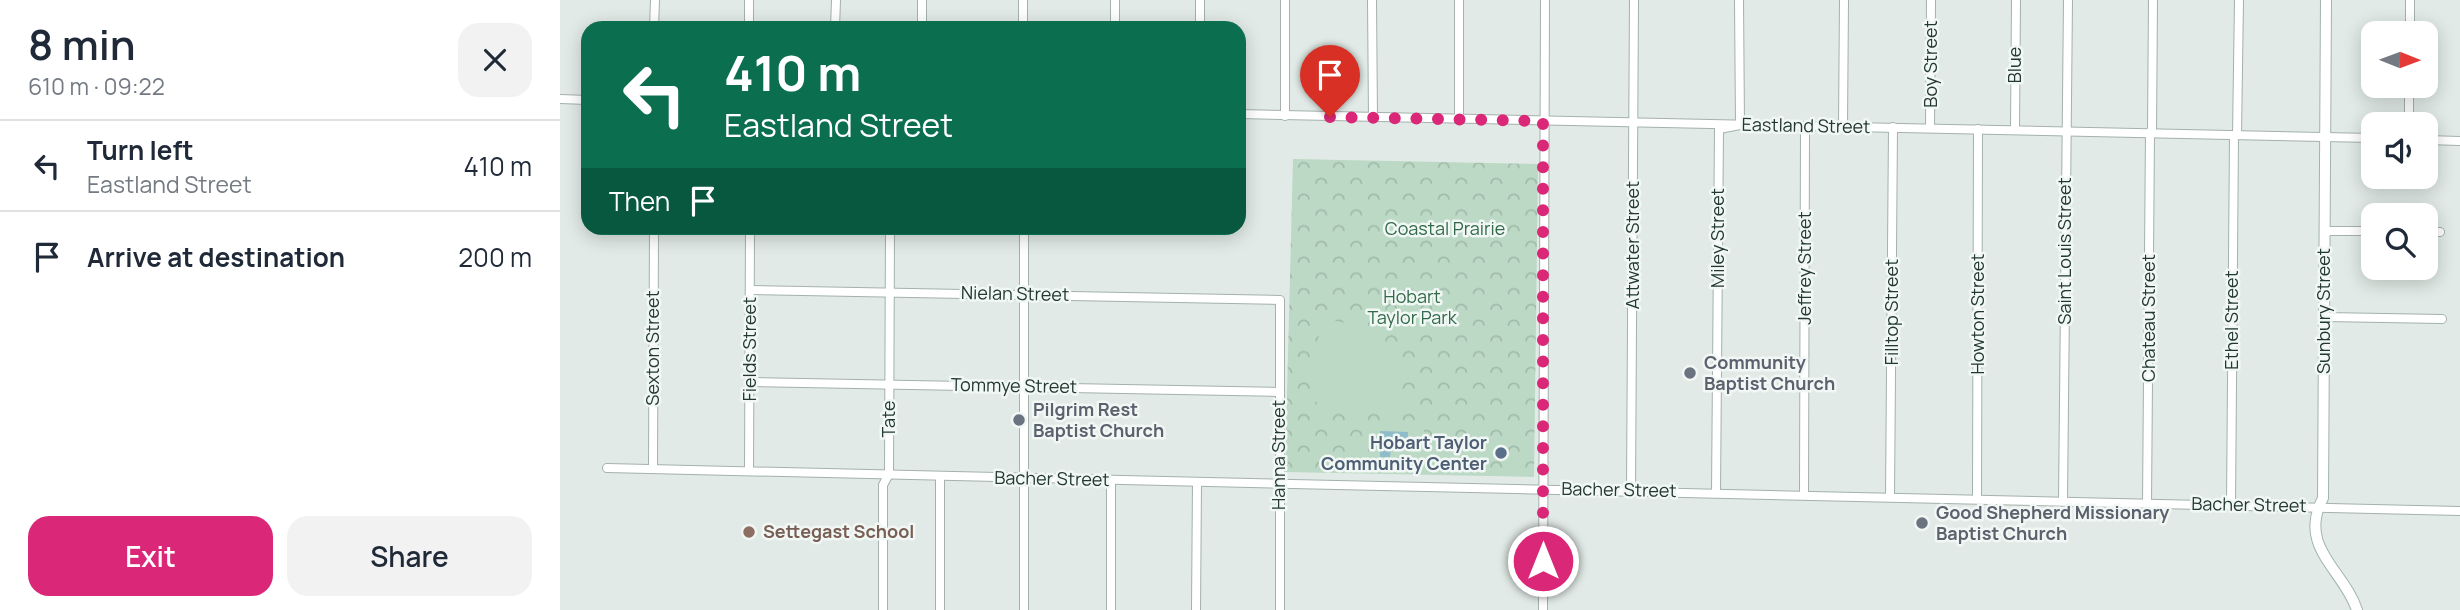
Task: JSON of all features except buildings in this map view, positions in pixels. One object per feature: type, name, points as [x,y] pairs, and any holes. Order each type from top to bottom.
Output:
[{"type":"street","points":[[654,0],[654,21]]},
{"type":"street","points":[[749,0],[750,21]]},
{"type":"street","points":[[835,0],[835,21]]},
{"type":"street","points":[[922,0],[922,21]]},
{"type":"street","points":[[1023,0],[1023,21]]},
{"type":"street","points":[[1115,0],[1115,21]]},
{"type":"street","points":[[1200,0],[1200,21]]},
{"type":"street","points":[[1285,0],[1285,116]]},
{"type":"street","points":[[1372,0],[1373,118]]},
{"type":"street","points":[[1458,0],[1459,119]]},
{"type":"street","points":[[1543,610],[1545,0]]},
{"type":"street","name":"Attwater Street","points":[[1631,491],[1634,0]]},
{"type":"street","points":[[1740,0],[1740,125]]},
{"type":"street","points":[[1843,126],[1844,0]]},
{"type":"street","name":"Boy Street","points":[[1930,128],[1931,0]]},
{"type":"street","name":"Blue","points":[[2015,130],[2016,0]]},
{"type":"street","name":"Saint Louis Street","points":[[2063,501],[2068,0]]},
{"type":"street","name":"Chateau Street","points":[[2147,504],[2153,0]]},
{"type":"street","name":"Ethel Street","points":[[2231,506],[2239,0]]},
{"type":"street","name":"Sunbury Street","points":[[2326,0],[2323,498],[2315,516],[2319,548],[2357,610]]},
{"type":"street","points":[[2410,0],[2410,21]]},
{"type":"street","points":[[560,99],[581,100]]},
{"type":"street","name":"Eastland Street","points":[[1246,114],[2361,138]]},
{"type":"street","name":"Miley Street","points":[[1716,492],[1719,129],[1740,125]]},
{"type":"street","name":"Jeffrey Street","points":[[1804,495],[1805,126]]},
{"type":"street","name":"Filltop Street","points":[[1890,497],[1893,127]]},
{"type":"street","name":"Howton Street","points":[[1977,499],[1978,130]]},
{"type":"street","points":[[2438,140],[2460,141]]},
{"type":"street","points":[[2324,231],[2361,231]]},
{"type":"street","name":"Sexton Street","points":[[653,469],[654,235]]},
{"type":"street","name":"Fields Street","points":[[749,471],[750,235]]},
{"type":"street","name":"Tate","points":[[883,610],[883,485],[889,474],[890,235]]},
{"type":"street","points":[[1024,235],[1024,610]]},
{"type":"street","name":"Nielan Street","points":[[750,290],[1280,300]]},
{"type":"street","name":"Hanna Street","points":[[1280,300],[1280,610]]},
{"type":"street","points":[[2325,317],[2442,319]]},
{"type":"street","name":"Tommye Street","points":[[750,382],[1279,391]]},
{"type":"street","name":"Bacher Street","points":[[607,468],[2460,511]]},
{"type":"street","points":[[940,476],[940,610]]},
{"type":"street","points":[[1111,480],[1111,610]]},
{"type":"street","points":[[1196,610],[1197,482]]},
{"type":"green space","name":"Hobart Taylor Park","points":[[1293,159],[1538,164],[1534,477],[1285,472]]},
{"type":"green space","points":[[1321,318],[1366,327],[1397,364],[1402,408],[1322,408],[1311,396]]},
{"type":"green space","points":[[1379,427],[1424,428],[1423,445],[1416,451],[1416,458],[1397,458],[1396,465],[1379,465],[1376,460],[1376,430]]},
{"type":"water","points":[[1380,431],[1408,432],[1408,447],[1391,447],[1390,457],[1380,457]]},
{"type":"place","name":"Community Baptist Church","points":[[1690,373]]},
{"type":"place","name":"Pilgrim Rest Baptist Church","points":[[1019,420]]},
{"type":"place","name":"Hobart Taylor Community Center","points":[[1501,453]]},
{"type":"place","name":"Good Shepherd Missionary Baptist Church","points":[[1922,523]]},
{"type":"place","name":"Settegast School","points":[[749,532]]},
{"type":"route","points":[[1330,117],[1543,121],[1543,561]]},
{"type":"park label","name":"Coastal Prairie","points":[[1445,229]]}]
